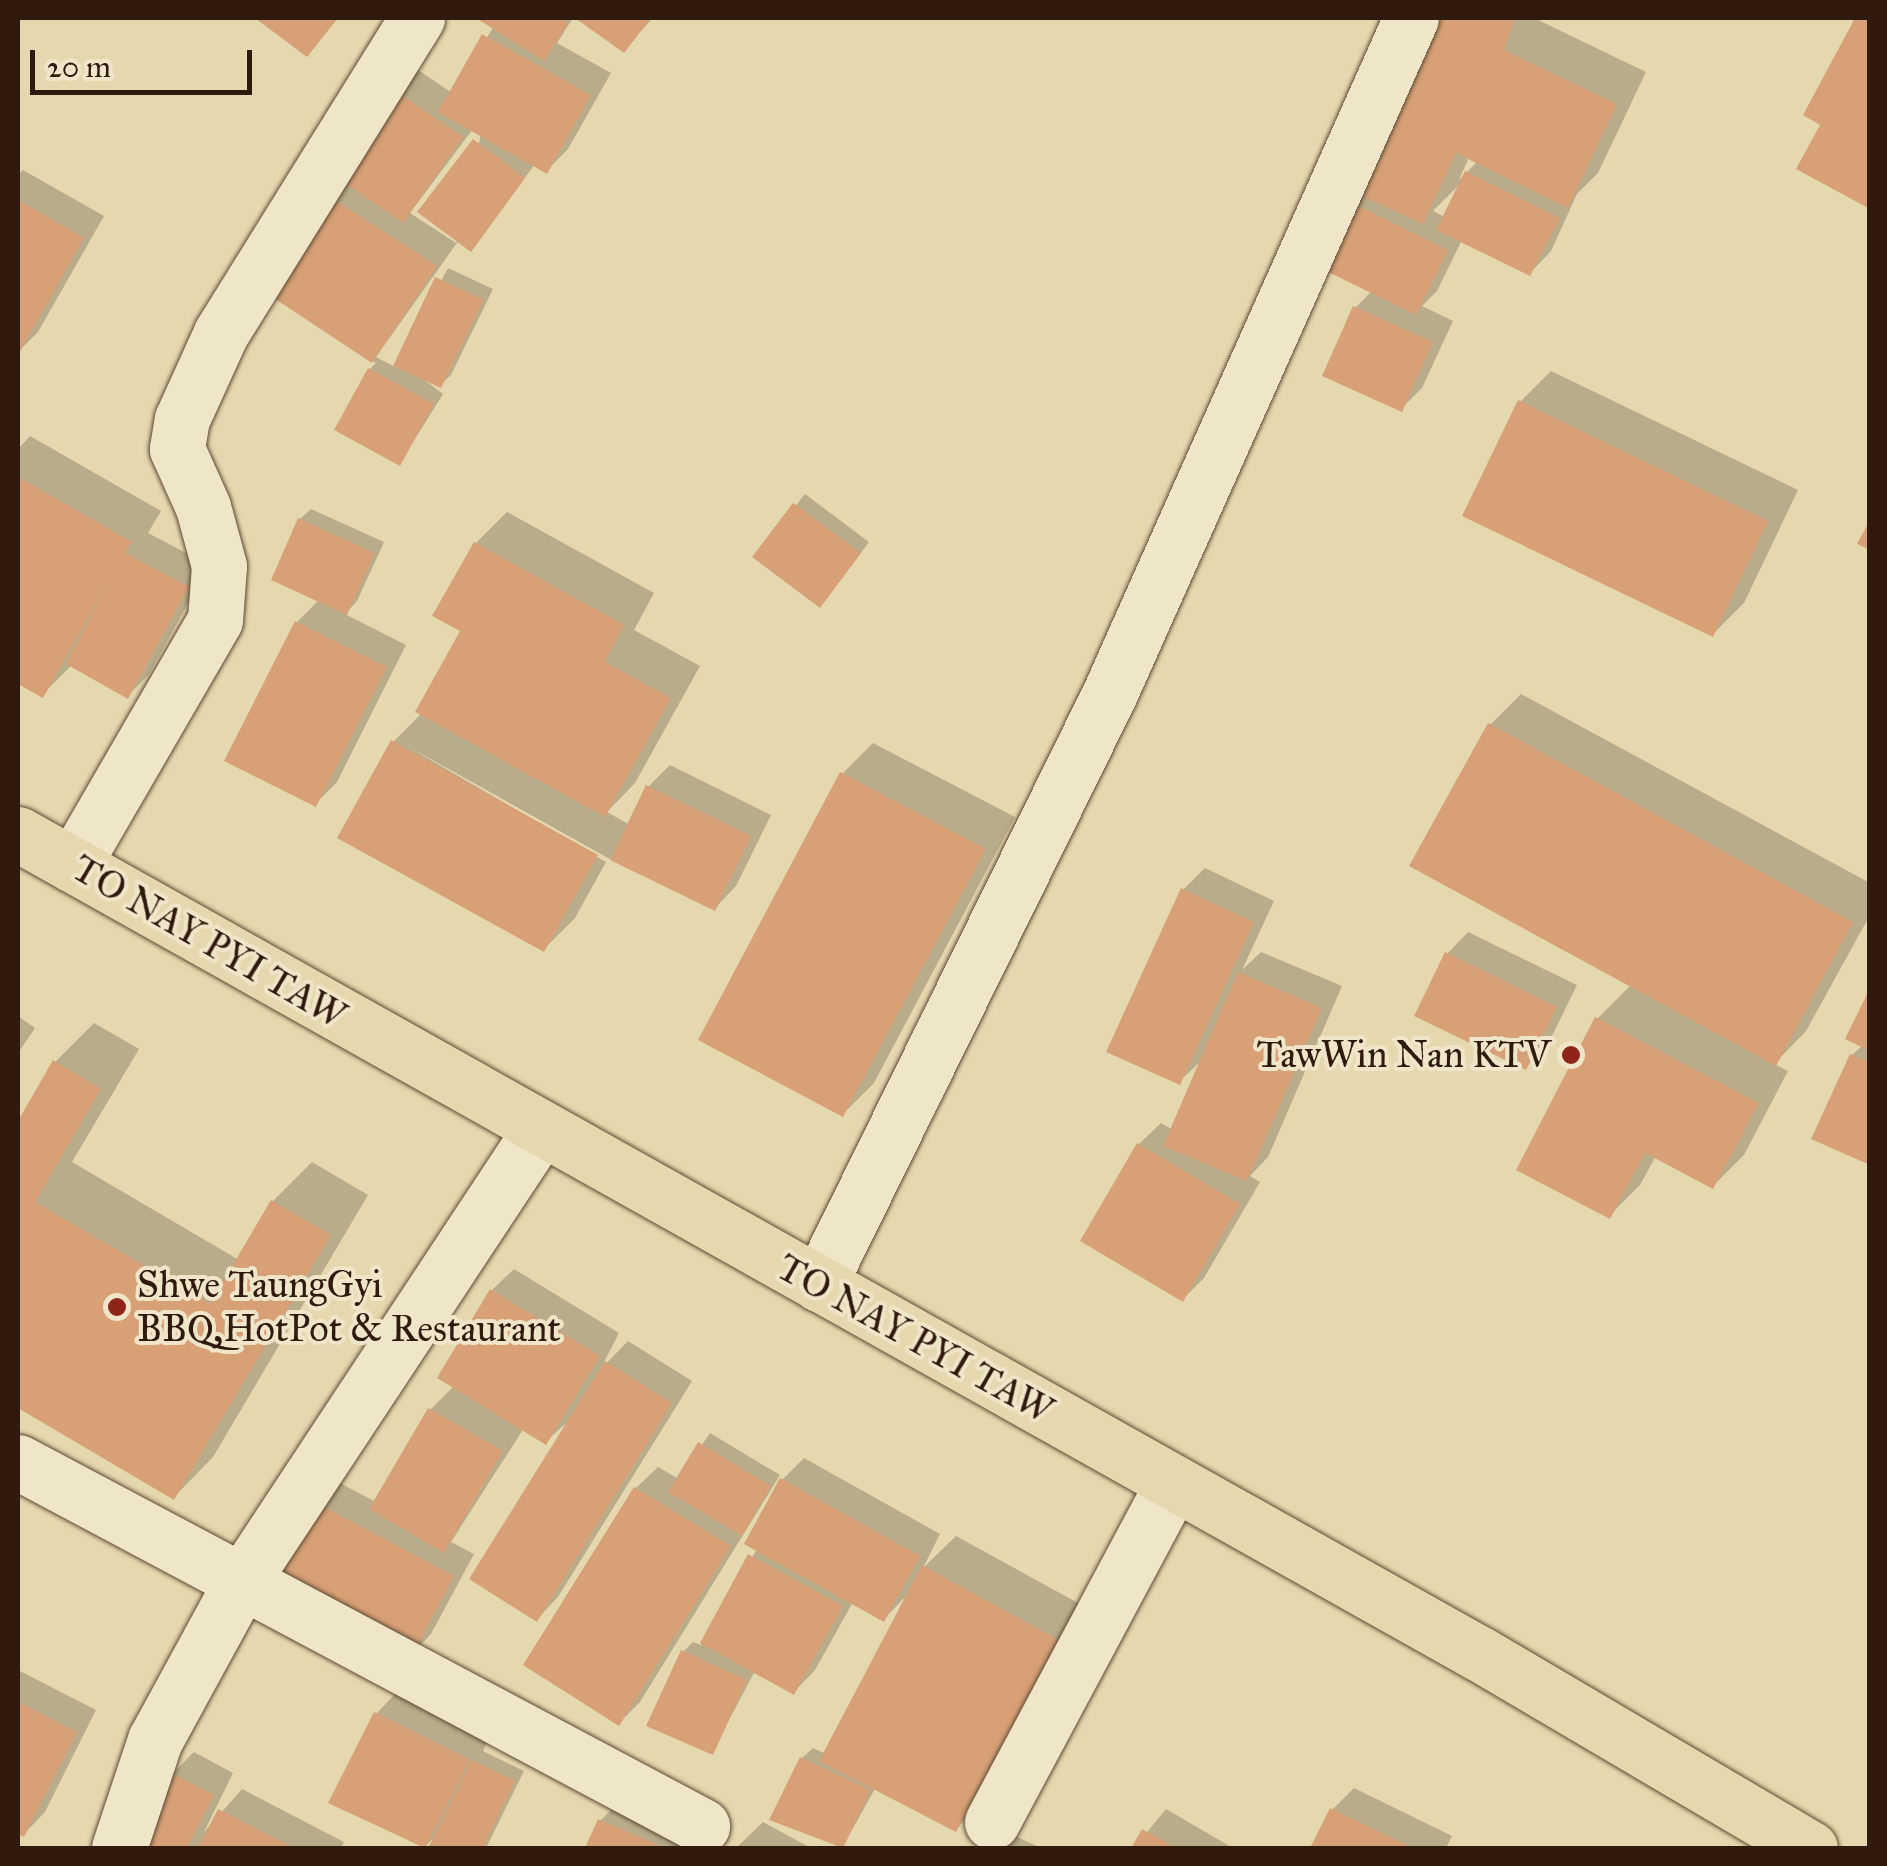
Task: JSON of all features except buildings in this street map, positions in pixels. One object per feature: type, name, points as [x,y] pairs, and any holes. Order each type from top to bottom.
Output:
[{"type":"main road","name":"TO NAY PYI TAW","points":[[18,834],[1173,1483],[1810,1848]]},
{"type":"street","points":[[73,865],[215,620],[219,566],[177,449],[182,418],[220,333],[417,18]]},
{"type":"street","points":[[819,1284],[1109,695],[1411,18]]},
{"type":"street","points":[[119,1848],[154,1740],[240,1584],[540,1130]]},
{"type":"street","points":[[18,1462],[240,1584],[702,1826]]},
{"type":"street","points":[[992,1822],[1173,1483]]},
{"type":"place","name":"TawWin Nan KTV","points":[[1571,1055]]},
{"type":"place","name":"Shwe TaungGyi BBQ,HotPot & Restaurant","points":[[117,1307]]}]
